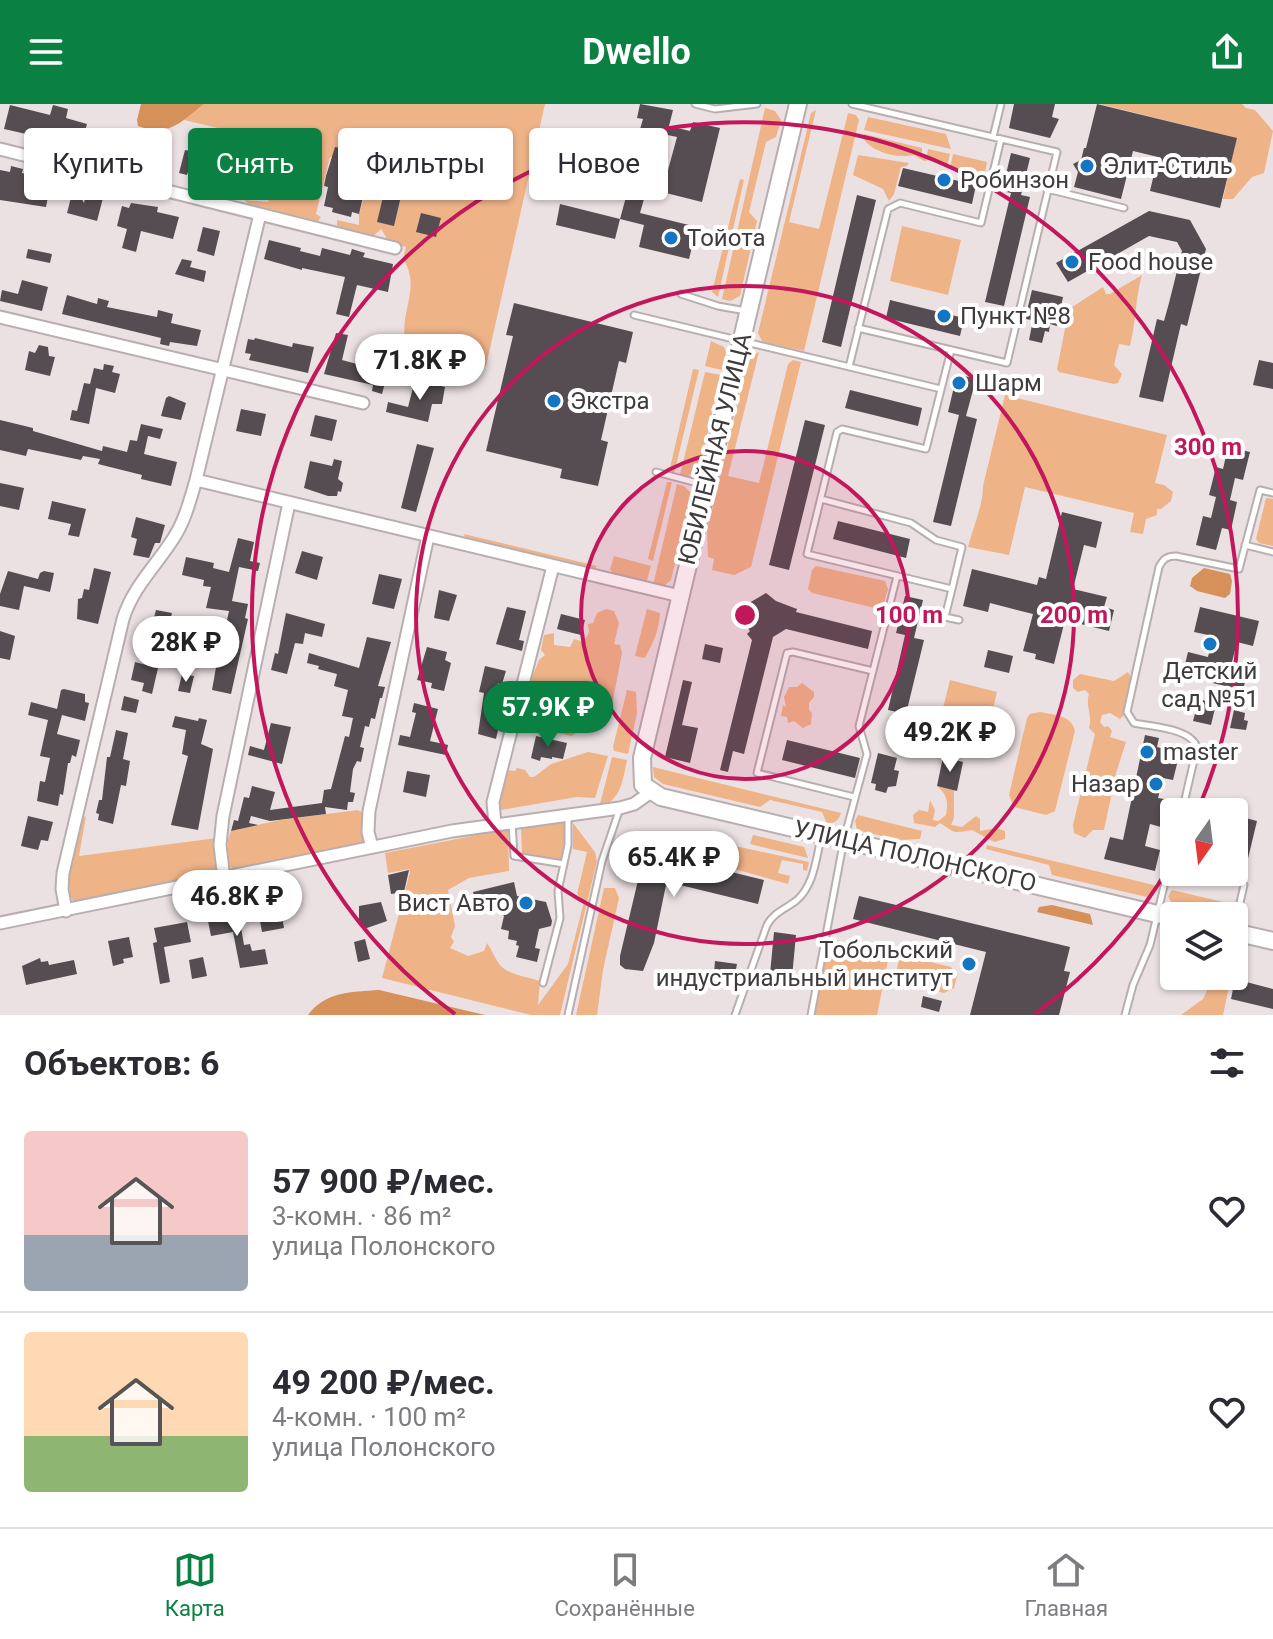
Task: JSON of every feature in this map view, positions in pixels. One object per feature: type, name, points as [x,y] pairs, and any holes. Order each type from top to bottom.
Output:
[{"type":"main road","name":"ЮБИЛЕЙНАЯ УЛИЦА","points":[[651,792],[643,785],[641,766],[798,104]]},
{"type":"main road","name":"УЛИЦА ПОЛОНСКОГО","points":[[651,792],[672,800],[1160,915]]},
{"type":"main road","points":[[1248,934],[1273,941]]},
{"type":"street","points":[[0,149],[395,248]]},
{"type":"street","points":[[66,911],[63,873],[123,619],[136,588],[174,538],[182,504],[196,480],[260,214]]},
{"type":"street","points":[[0,317],[363,403]]},
{"type":"street","points":[[196,480],[680,596]]},
{"type":"street","points":[[224,879],[220,845],[223,816],[289,503]]},
{"type":"street","points":[[372,847],[368,832],[369,811],[428,536]]},
{"type":"street","points":[[495,824],[493,802],[553,566]]},
{"type":"street","points":[[0,923],[495,824],[620,808],[634,804],[651,792]]},
{"type":"lane","points":[[695,104],[723,109],[757,104]]},
{"type":"lane","points":[[852,104],[1057,152],[1007,363],[858,328]]},
{"type":"lane","points":[[993,137],[1001,104]]},
{"type":"lane","points":[[849,367],[888,209],[900,203],[981,223],[1001,139]]},
{"type":"lane","points":[[1047,189],[1124,208]]},
{"type":"lane","points":[[681,294],[748,312]]},
{"type":"lane","points":[[634,315],[941,389]]},
{"type":"lane","points":[[951,350],[926,449],[842,429],[837,432],[807,554],[952,589]]},
{"type":"lane","points":[[656,472],[706,485]]},
{"type":"lane","points":[[1185,798],[1196,742],[1188,736],[1134,723],[1127,712],[1159,567],[1169,556],[1176,556],[1238,572],[1260,490],[1273,493]]},
{"type":"lane","points":[[820,499],[911,523],[936,540],[962,547],[945,617],[959,620]]},
{"type":"lane","points":[[1245,545],[1273,552]]},
{"type":"lane","points":[[811,1015],[844,839],[867,754],[859,726],[897,576]]},
{"type":"lane","points":[[854,797],[757,773],[787,653],[873,671]]},
{"type":"lane","points":[[568,1015],[602,861],[620,808]]},
{"type":"lane","points":[[543,983],[560,918],[558,891],[569,829],[568,814]]},
{"type":"lane","points":[[512,821],[514,856],[564,864]]},
{"type":"lane","points":[[735,1015],[767,925],[806,889],[814,870],[821,834]]},
{"type":"lane","points":[[1125,1015],[1133,985],[1160,928]]},
{"type":"shaded area","points":[[141,104],[204,104],[169,128],[145,128],[138,126]]},
{"type":"shaded area","points":[[204,104],[545,104],[540,128],[529,128],[529,175],[486,366],[407,347],[404,335],[411,281],[403,259],[406,247],[389,242],[381,229],[371,238],[337,228],[337,220],[359,225],[363,200],[513,200],[513,128],[338,128],[338,147],[335,147],[333,157],[330,157],[322,190],[322,128],[218,128],[184,120]]},
{"type":"shaded area","points":[[1100,104],[1242,104],[1255,110],[1273,131],[1264,173],[1252,177],[1233,199],[1223,199],[1236,138]]},
{"type":"shaded area","points":[[765,108],[775,111],[781,120],[776,137],[766,142],[749,212],[757,221],[740,296],[730,301],[722,299]]},
{"type":"shaded area","points":[[816,110],[789,222],[819,229],[848,113],[856,115],[859,120],[804,351],[767,343],[758,333],[811,113]]},
{"type":"shaded area","points":[[868,117],[946,134],[951,149],[864,130]]},
{"type":"shaded area","points":[[864,134],[922,148],[922,154],[927,155],[928,149],[950,154],[947,166],[938,164],[934,159],[924,161],[914,155],[900,156],[878,151],[867,143]]},
{"type":"shaded area","points":[[953,154],[987,162],[985,173],[978,175],[950,168]]},
{"type":"shaded area","points":[[858,155],[909,163],[901,167],[889,201],[883,189],[853,175]]},
{"type":"shaded area","points":[[740,179],[744,180],[718,297],[712,292]]},
{"type":"shaded area","points":[[245,200],[319,200],[316,214],[321,217],[316,224],[249,207]]},
{"type":"shaded area","points":[[902,226],[961,240],[948,295],[890,281]]},
{"type":"shaded area","points":[[1142,275],[1130,346],[1119,344],[1114,365],[1122,374],[1118,383],[1059,372],[1057,369],[1069,309],[1103,287],[1106,294],[1110,294]]},
{"type":"shaded area","points":[[711,341],[724,347],[726,352],[722,370],[705,366]]},
{"type":"shaded area","points":[[759,352],[728,476],[759,483],[788,364],[793,360],[801,362],[751,567],[734,575],[712,570],[714,559],[708,557],[707,531],[749,357]]},
{"type":"shaded area","points":[[693,369],[699,370],[674,474],[669,472]]},
{"type":"shaded area","points":[[705,372],[721,375],[699,470],[688,476],[680,475]]},
{"type":"shaded area","points":[[1005,395],[1167,435],[1155,483],[1173,492],[1171,501],[1157,509],[1157,515],[1146,519],[1143,534],[1130,532],[1134,513],[1025,487],[1009,555],[968,547],[980,509]]},
{"type":"shaded area","points":[[667,482],[672,482],[653,561],[648,559]]},
{"type":"shaded area","points":[[677,484],[692,494],[671,580],[663,587],[653,585]]},
{"type":"shaded area","points":[[1266,498],[1273,499],[1273,546],[1259,543],[1256,539]]},
{"type":"shaded area","points":[[464,534],[597,566],[593,571],[466,541]]},
{"type":"shaded area","points":[[614,556],[651,566],[646,584],[614,575],[610,569]]},
{"type":"shaded area","points":[[816,566],[885,581],[888,589],[883,606],[879,609],[812,593],[808,589],[812,570]]},
{"type":"shaded area","points":[[1204,568],[1230,574],[1230,594],[1225,598],[1197,591],[1190,586],[1192,578]]},
{"type":"shaded area","points":[[606,609],[614,611],[619,623],[614,644],[620,645],[622,653],[612,705],[608,707],[599,703],[598,712],[589,719],[586,727],[571,736],[529,729],[520,718],[524,702],[532,699],[539,702],[542,694],[531,680],[539,660],[545,655],[541,650],[544,635],[554,633],[554,645],[570,647],[574,639],[584,642],[589,632],[588,624],[593,623],[597,613]]},
{"type":"shaded area","points":[[647,609],[660,613],[655,637],[645,658],[635,656]]},
{"type":"shaded area","points":[[1128,672],[1132,679],[1126,713],[1120,719],[1110,713],[1102,715],[1100,722],[1112,731],[1110,737],[1126,742],[1104,830],[1093,830],[1085,838],[1074,833],[1073,825],[1095,734],[1089,728],[1089,694],[1073,688],[1073,680],[1080,674],[1114,681]]},
{"type":"shaded area","points":[[950,680],[997,692],[983,751],[935,740]]},
{"type":"shaded area","points":[[802,683],[814,692],[809,703],[811,724],[803,728],[794,721],[788,723],[787,717],[781,716],[783,705],[786,707],[784,697],[789,687]]},
{"type":"shaded area","points":[[627,690],[636,692],[637,713],[628,754],[614,751],[613,747]]},
{"type":"shaded area","points":[[1040,712],[1066,719],[1075,731],[1055,811],[1046,815],[1014,807],[1009,795],[1027,718]]},
{"type":"shaded area","points":[[588,752],[608,756],[595,798],[577,797],[501,810],[499,807],[504,770],[515,771],[517,768],[534,777],[551,764]]},
{"type":"shaded area","points":[[612,757],[627,760],[618,793],[602,806],[600,804]]},
{"type":"shaded area","points":[[653,767],[841,813],[836,821],[827,824],[822,812],[770,800],[760,807],[663,784],[654,777]]},
{"type":"shaded area","points":[[937,786],[954,790],[951,825],[962,827],[976,816],[980,819],[980,831],[996,828],[1005,831],[1005,839],[994,842],[972,830],[954,832],[940,823],[935,827],[914,823],[913,815],[919,810],[928,812],[930,800],[935,810],[933,820],[938,821],[946,815],[946,799]]},
{"type":"shaded area","points":[[358,810],[363,813],[365,838],[362,845],[235,871],[227,863],[231,831],[280,820]]},
{"type":"shaded area","points":[[858,815],[922,831],[920,839],[899,840],[857,830],[855,821]]},
{"type":"shaded area","points":[[86,816],[79,856],[217,838],[216,875],[76,903],[70,897],[68,872],[82,819]]},
{"type":"shaded area","points":[[564,823],[566,829],[561,860],[522,854],[521,826]]},
{"type":"shaded area","points":[[573,823],[595,852],[597,861],[560,1015],[531,1015],[382,978],[410,872],[409,869],[388,873],[385,853],[508,829],[509,871],[469,878],[448,890],[455,926],[451,937],[454,942],[450,948],[468,956],[484,951],[487,943],[505,969],[540,981],[538,1005],[568,964],[584,902],[577,894],[587,852],[573,849]]},
{"type":"shaded area","points":[[753,835],[804,847],[808,858],[750,844]]},
{"type":"shaded area","points":[[619,838],[627,841],[707,840],[809,862],[807,871],[803,870],[803,864],[782,860],[778,873],[790,876],[788,884],[688,856],[618,867],[621,861],[612,856]]},
{"type":"shaded area","points":[[987,845],[1158,886],[1147,897],[1052,875],[1049,865],[986,849]]},
{"type":"shaded area","points":[[604,888],[615,888],[619,898],[603,970],[597,1015],[576,1015]]},
{"type":"shaded area","points":[[1172,890],[1223,902],[1171,902],[1168,896]]},
{"type":"shaded area","points":[[1052,905],[1090,914],[1093,925],[1037,912],[1039,907]]},
{"type":"shaded area","points":[[832,939],[889,955],[877,1015],[813,1015],[825,946]]},
{"type":"shaded area","points":[[906,956],[951,967],[957,976],[954,988],[944,993],[902,983],[896,973],[899,960]]},
{"type":"shaded area","points":[[379,990],[485,1015],[308,1015],[331,997]]},
{"type":"shaded area","points":[[1207,990],[1228,990],[1223,1015],[1181,1015],[1203,999]]},
{"type":"building","points":[[640,104],[673,110],[669,126],[690,131],[693,122],[720,128],[702,202],[668,194],[668,170],[677,137],[668,135],[668,128],[640,128],[643,119],[637,118]]},
{"type":"building","points":[[1014,104],[1055,104],[1052,117],[1059,119],[1050,138],[1009,128]]},
{"type":"building","points":[[1097,104],[1237,138],[1220,208],[1150,191],[1158,157],[1133,151],[1121,199],[1074,187],[1078,172],[1073,164],[1081,160],[1086,148]]},
{"type":"building","points":[[10,105],[50,115],[53,105],[68,109],[66,118],[87,124],[86,128],[24,128],[24,134],[4,129]]},
{"type":"building","points":[[335,147],[338,147],[338,200],[362,200],[359,214],[352,212],[351,217],[332,212],[333,208],[324,206],[328,187],[324,186]]},
{"type":"building","points":[[185,150],[188,151],[187,175],[179,173]]},
{"type":"building","points":[[1011,153],[1030,158],[1021,195],[1030,197],[1004,306],[985,302],[1011,193],[1002,191]]},
{"type":"building","points":[[11,166],[23,169],[24,200],[47,200],[46,207],[0,200],[0,170],[10,172]]},
{"type":"building","points":[[903,168],[976,185],[972,204],[898,186]]},
{"type":"building","points":[[857,195],[876,200],[841,347],[822,342]]},
{"type":"building","points":[[70,200],[82,200],[84,203],[85,200],[102,200],[97,221],[67,213]]},
{"type":"building","points":[[382,200],[400,200],[394,226],[377,222]]},
{"type":"building","points":[[625,200],[644,200],[640,213],[697,227],[689,259],[639,247],[644,225],[620,219]]},
{"type":"building","points":[[131,203],[158,207],[157,212],[179,217],[173,239],[141,231],[136,252],[122,248],[127,229],[117,226],[122,206],[129,208]]},
{"type":"building","points":[[560,204],[620,219],[615,239],[556,225]]},
{"type":"building","points":[[1149,211],[1190,220],[1206,249],[1187,326],[1181,324],[1163,402],[1139,397],[1157,319],[1164,321],[1182,251],[1177,242],[1149,236],[1068,282],[1056,263]]},
{"type":"building","points":[[421,213],[441,218],[436,237],[416,232]]},
{"type":"building","points":[[203,227],[220,231],[214,256],[197,251]]},
{"type":"building","points":[[269,240],[320,256],[322,248],[350,255],[352,249],[365,253],[363,257],[393,264],[388,292],[357,285],[349,317],[336,314],[345,277],[302,270],[264,259]]},
{"type":"building","points":[[28,249],[52,254],[50,263],[26,258]]},
{"type":"building","points":[[182,259],[192,261],[190,267],[206,271],[204,282],[175,274]]},
{"type":"building","points":[[22,280],[48,287],[42,311],[0,301],[2,290],[18,294]]},
{"type":"building","points":[[1032,290],[1063,297],[1057,326],[1050,324],[1042,343],[1029,340],[1033,320],[1025,319]]},
{"type":"building","points":[[67,295],[97,304],[98,298],[109,301],[107,307],[157,317],[158,310],[173,314],[171,323],[201,330],[197,346],[170,342],[169,346],[160,344],[161,338],[62,314]]},
{"type":"building","points":[[890,300],[964,318],[960,336],[886,318]]},
{"type":"building","name":"Экстра","points":[[514,303],[633,332],[626,363],[619,361],[601,440],[608,442],[598,486],[560,478],[562,469],[486,451],[513,336],[506,335]]},
{"type":"building","points":[[336,333],[348,335],[342,360],[368,367],[369,362],[378,364],[379,360],[390,363],[382,394],[372,391],[373,385],[324,374]]},
{"type":"building","points":[[248,339],[292,347],[293,343],[314,347],[308,373],[249,360],[251,354],[245,353]]},
{"type":"building","points":[[39,345],[48,347],[49,356],[55,357],[50,376],[25,370],[29,351],[35,353]]},
{"type":"building","points":[[1259,360],[1273,363],[1273,389],[1253,385]]},
{"type":"building","points":[[104,364],[114,366],[112,372],[120,374],[115,393],[96,388],[89,424],[70,420],[72,410],[77,411],[84,383],[90,384],[94,368],[103,370]]},
{"type":"building","points":[[957,374],[976,379],[966,416],[977,419],[951,526],[933,522],[959,415],[948,412]]},
{"type":"building","points":[[415,380],[445,387],[442,404],[432,404],[428,422],[386,412],[388,402],[408,407]]},
{"type":"building","points":[[850,390],[922,408],[918,426],[845,408]]},
{"type":"building","points":[[169,396],[186,403],[181,420],[161,416]]},
{"type":"building","points":[[241,409],[266,414],[261,436],[236,431]]},
{"type":"building","points":[[315,415],[337,420],[332,441],[310,436]]},
{"type":"building","points":[[0,420],[102,451],[103,446],[127,452],[130,440],[137,441],[141,424],[163,429],[160,439],[148,436],[144,454],[177,462],[171,486],[98,464],[100,459],[83,456],[81,460],[28,449],[26,456],[0,450]]},
{"type":"building","points":[[805,420],[825,425],[789,570],[769,565]]},
{"type":"building","points":[[417,444],[434,448],[416,512],[401,508]]},
{"type":"building","points":[[1228,447],[1250,452],[1243,480],[1235,478],[1230,500],[1237,502],[1231,530],[1222,528],[1216,550],[1196,545],[1203,516],[1211,518],[1216,497],[1209,495],[1216,467],[1223,469]]},
{"type":"building","points":[[334,459],[342,461],[338,479],[343,483],[337,496],[304,488],[310,461],[332,466]]},
{"type":"building","points":[[0,483],[24,488],[19,510],[0,506]]},
{"type":"building","points":[[52,501],[86,509],[79,537],[68,535],[71,524],[48,519]]},
{"type":"building","points":[[1062,512],[1102,522],[1096,548],[1084,545],[1073,589],[1107,597],[1104,607],[1114,610],[1109,631],[1065,620],[1054,664],[1035,659],[1036,654],[1023,651],[1033,614],[990,603],[988,612],[963,606],[972,569],[1037,585],[1039,577],[1046,579]]},
{"type":"building","points":[[136,517],[165,525],[160,543],[155,543],[149,558],[133,555],[137,539],[131,537]]},
{"type":"building","points":[[838,521],[910,539],[906,558],[833,539]]},
{"type":"building","points":[[238,538],[254,542],[250,561],[260,563],[258,571],[239,567],[232,601],[248,604],[245,618],[248,619],[231,694],[212,690],[218,656],[228,658],[233,636],[224,634],[229,611],[206,608],[211,587],[203,586],[204,580],[182,575],[186,557],[214,563],[213,568],[229,572]]},
{"type":"building","points":[[302,551],[323,557],[317,580],[295,573]]},
{"type":"building","points":[[94,568],[111,572],[98,624],[77,619],[78,599],[82,598],[84,589],[89,590]]},
{"type":"building","points":[[8,571],[38,579],[44,571],[54,573],[50,592],[24,586],[19,610],[0,606],[0,594]]},
{"type":"building","points":[[379,574],[402,579],[394,609],[372,604]]},
{"type":"building","points":[[439,590],[457,595],[449,621],[434,618]]},
{"type":"building","points":[[766,593],[776,601],[797,609],[796,612],[872,631],[868,649],[786,629],[773,637],[744,754],[733,751],[728,772],[720,770],[752,640],[747,634],[752,613],[749,603]]},
{"type":"building","points":[[905,596],[923,600],[914,638],[924,640],[906,714],[888,710],[905,635],[896,633]]},
{"type":"building","points":[[507,607],[526,611],[519,640],[524,641],[522,651],[496,644]]},
{"type":"building","points":[[1200,607],[1259,621],[1253,646],[1237,642],[1232,662],[1249,666],[1243,690],[1182,676],[1188,652],[1208,657],[1213,636],[1194,632]]},
{"type":"building","points":[[156,610],[172,613],[167,633],[151,629]]},
{"type":"building","points":[[286,613],[325,624],[322,637],[305,633],[303,644],[295,643],[287,674],[271,670],[275,653],[278,654]]},
{"type":"building","points":[[561,614],[585,620],[581,635],[557,629]]},
{"type":"building","points":[[0,631],[15,636],[10,660],[0,658]]},
{"type":"building","points":[[367,637],[391,642],[378,686],[385,687],[382,698],[375,719],[371,718],[369,727],[365,726],[360,747],[364,748],[361,762],[357,761],[353,769],[350,792],[355,793],[353,802],[348,802],[347,810],[325,807],[326,814],[270,821],[251,816],[249,823],[258,825],[231,831],[234,820],[238,821],[244,797],[249,798],[252,786],[275,792],[270,810],[322,803],[324,790],[331,789],[353,718],[342,716],[348,690],[334,686],[337,674],[307,663],[309,653],[359,668]]},
{"type":"building","points":[[194,642],[212,647],[209,658],[191,653]]},
{"type":"building","points":[[705,644],[723,648],[720,663],[702,659]]},
{"type":"building","points":[[427,647],[447,652],[445,660],[451,663],[444,691],[431,688],[432,683],[417,680]]},
{"type":"building","points":[[988,650],[1013,656],[1009,673],[984,667]]},
{"type":"building","points":[[135,662],[158,668],[152,694],[142,691],[144,683],[131,680]]},
{"type":"building","points":[[485,666],[506,671],[502,684],[498,683],[491,710],[502,712],[496,739],[478,734],[484,693],[479,692]]},
{"type":"building","points":[[182,674],[194,676],[190,693],[178,691]]},
{"type":"building","points":[[683,680],[692,682],[682,725],[698,728],[690,763],[665,757]]},
{"type":"building","points":[[61,690],[85,694],[85,702],[89,703],[85,721],[62,715],[57,734],[80,740],[76,757],[72,755],[68,763],[58,806],[37,801],[40,781],[45,782],[50,758],[40,756],[48,720],[28,715],[31,702],[57,709]]},
{"type":"building","points":[[124,696],[139,700],[136,713],[121,710]]},
{"type":"building","points":[[1199,699],[1216,704],[1211,725],[1193,721]]},
{"type":"building","points":[[414,703],[438,709],[430,741],[448,745],[446,755],[398,745],[400,735],[410,737],[416,713],[412,712]]},
{"type":"building","points":[[1234,710],[1245,713],[1244,720],[1248,721],[1246,730],[1230,728]]},
{"type":"building","points":[[175,716],[207,720],[201,744],[213,749],[198,830],[171,825],[188,756],[182,754],[186,730],[172,727]]},
{"type":"building","points":[[271,723],[291,727],[282,764],[248,755],[250,746],[264,750]]},
{"type":"building","points":[[116,730],[128,733],[123,759],[130,761],[126,786],[121,785],[113,824],[98,820],[99,814],[96,813],[99,800],[102,800],[107,757],[110,757]]},
{"type":"building","points":[[1145,735],[1159,738],[1157,747],[1175,751],[1173,759],[1178,760],[1173,780],[1163,778],[1158,798],[1160,827],[1150,824],[1145,846],[1160,850],[1155,871],[1104,859],[1110,837],[1123,840]]},
{"type":"building","points":[[536,736],[567,743],[563,759],[541,757],[540,761],[531,758]]},
{"type":"building","points":[[787,740],[860,758],[855,778],[782,760]]},
{"type":"building","points":[[878,753],[897,758],[894,770],[899,771],[896,786],[888,787],[886,793],[875,790],[876,784],[871,783]]},
{"type":"building","points":[[943,757],[963,762],[957,791],[937,786]]},
{"type":"building","points":[[407,771],[430,775],[426,797],[403,792]]},
{"type":"building","points":[[28,816],[53,822],[48,841],[41,840],[38,850],[21,846]]},
{"type":"building","points":[[1248,819],[1257,821],[1248,858]]},
{"type":"building","points":[[645,851],[764,880],[758,904],[680,885],[666,885],[654,943],[643,971],[625,969],[620,965],[620,956]]},
{"type":"building","points":[[409,870],[404,892],[391,894],[388,875]]},
{"type":"building","points":[[514,882],[517,896],[546,902],[552,921],[551,926],[539,929],[535,948],[540,949],[537,962],[516,957],[519,946],[516,945],[517,941],[508,939],[509,931],[501,929],[504,916],[497,909],[479,914],[473,892]]},
{"type":"building","points":[[859,896],[1070,947],[1064,971],[1070,972],[1059,1015],[970,1015],[986,952],[853,919]]},
{"type":"building","points":[[381,902],[387,921],[364,929],[359,923],[359,906]]},
{"type":"building","points":[[274,907],[275,912],[281,911],[284,928],[262,932],[258,910]]},
{"type":"building","points":[[238,910],[244,945],[250,944],[252,951],[265,949],[268,964],[240,968],[233,932],[211,936],[207,916]]},
{"type":"building","points":[[187,922],[191,942],[164,947],[170,982],[160,984],[153,943],[157,942],[154,928]]},
{"type":"building","points":[[774,932],[796,935],[792,977],[770,974]]},
{"type":"building","points":[[129,937],[133,957],[113,966],[108,941]]},
{"type":"building","points":[[365,939],[370,959],[358,962],[354,942]]},
{"type":"building","points":[[203,957],[207,976],[192,979],[189,960]]},
{"type":"building","points":[[40,958],[41,962],[48,961],[49,965],[74,960],[77,974],[26,985],[22,966]]},
{"type":"building","points":[[715,961],[737,964],[735,975],[714,972]]},
{"type":"building","points":[[1248,982],[1273,989],[1273,1009],[1231,999],[1233,990],[1248,990]]},
{"type":"building","points":[[923,996],[942,1001],[939,1012],[921,1007]]},
{"type":"place","name":"Элит-Стиль","points":[[1087,166]]},
{"type":"place","name":"Робинзон","points":[[944,180]]},
{"type":"place","name":"Тойота","points":[[671,238]]},
{"type":"place","name":"Food house","points":[[1072,262]]},
{"type":"place","name":"Пункт №8","points":[[944,316]]},
{"type":"place","name":"Шарм","points":[[959,383]]},
{"type":"place","name":"Экстра","points":[[554,401]]},
{"type":"place","name":"Детский сад №51","points":[[1210,644]]},
{"type":"place","name":"master","points":[[1147,752]]},
{"type":"place","name":"Назар","points":[[1156,784]]},
{"type":"place","name":"Вист Авто","points":[[526,903]]},
{"type":"place","name":"Тобольский индустриальный институт","points":[[969,964]]}]
